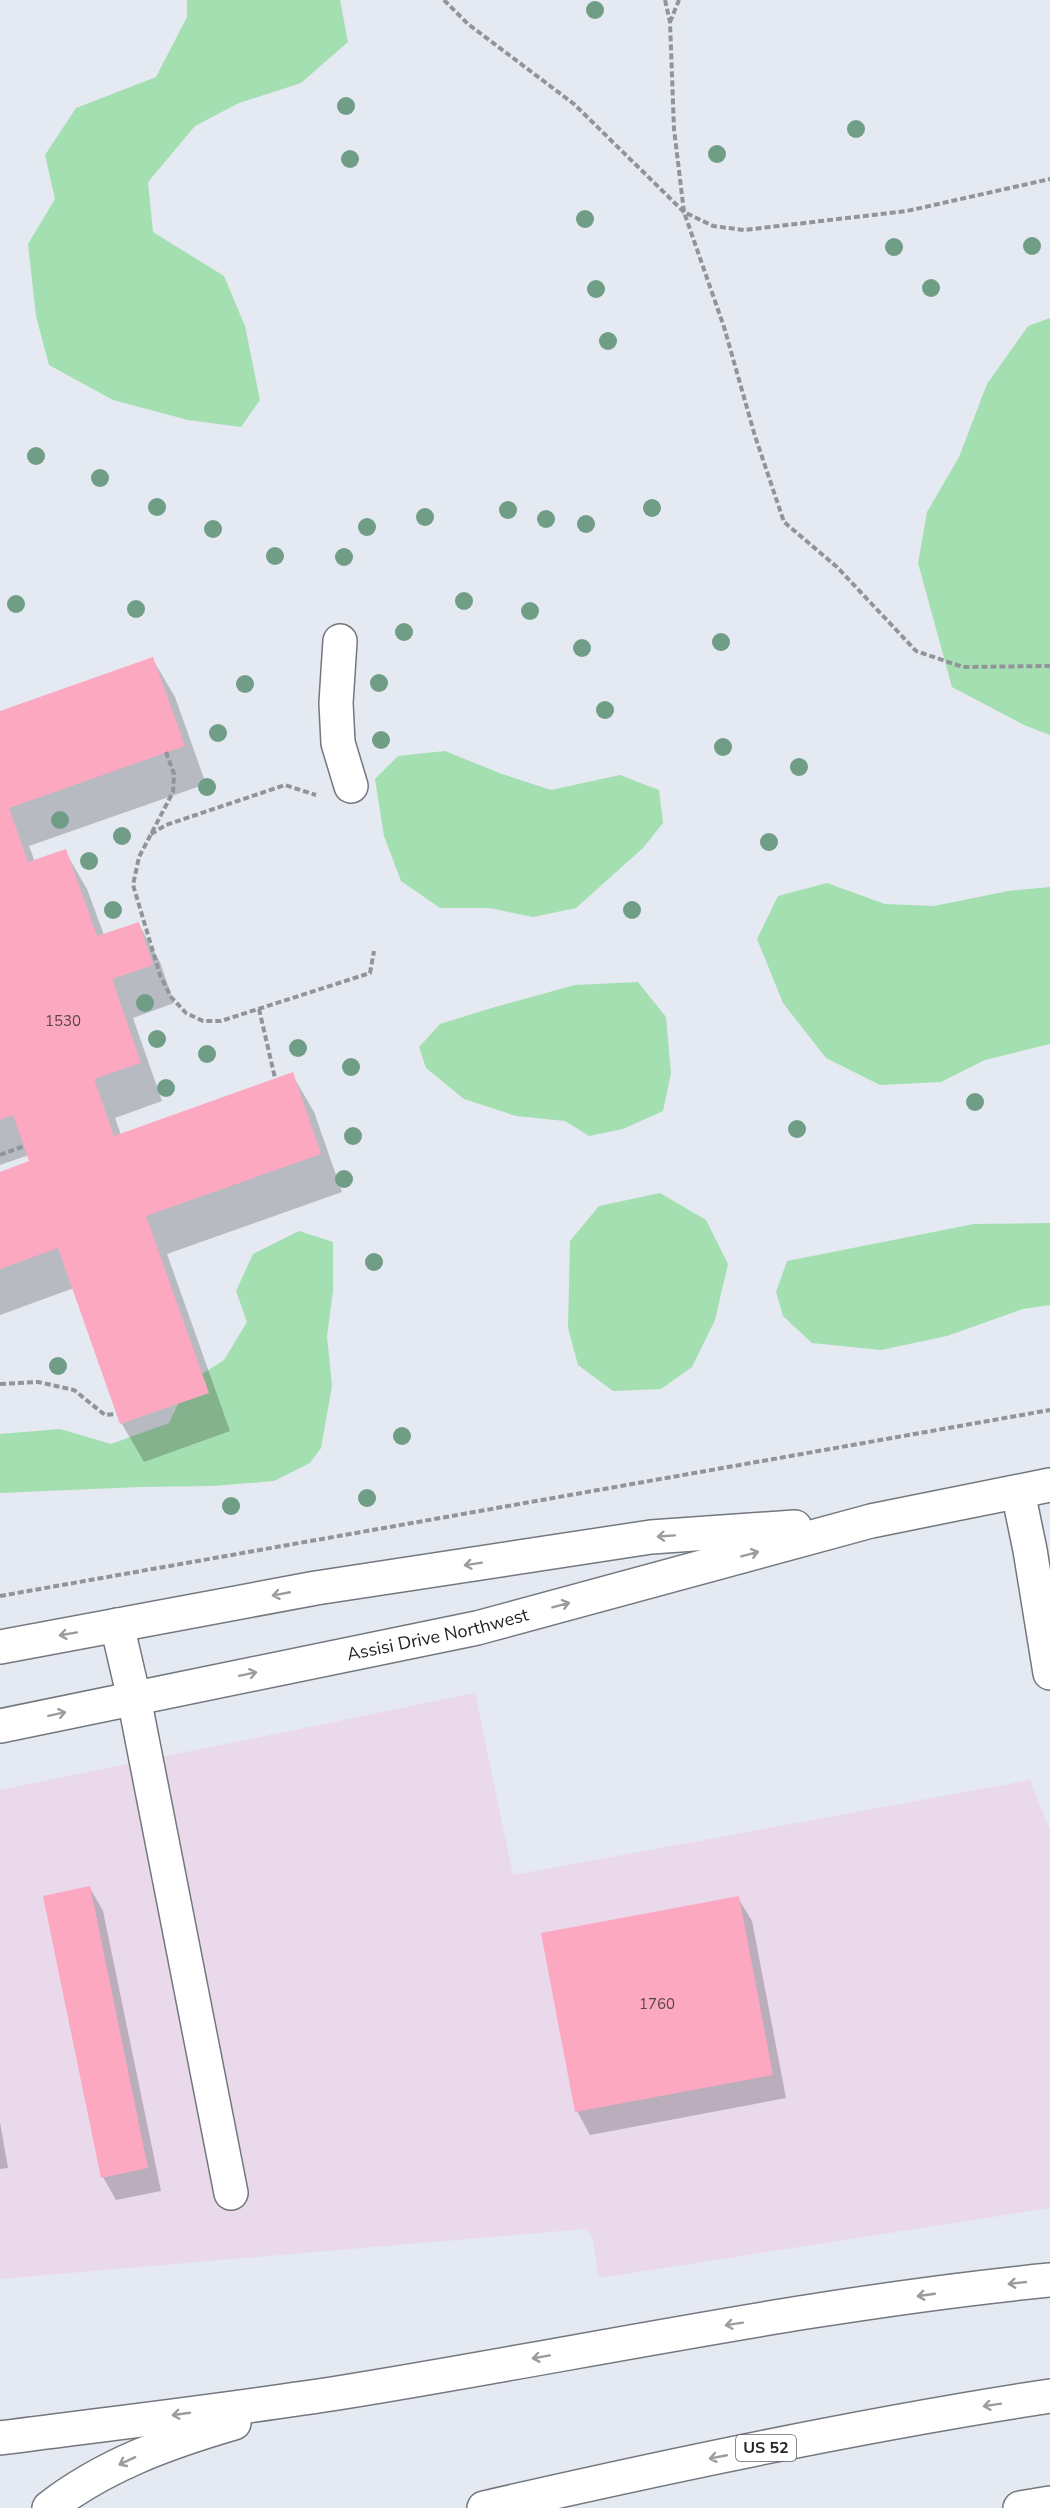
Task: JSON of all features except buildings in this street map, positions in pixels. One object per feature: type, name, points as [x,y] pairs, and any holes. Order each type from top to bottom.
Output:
[{"type":"main road","points":[[340,641],[336,702],[338,743],[351,786]]},
{"type":"main road","name":"Assisi Drive Northwest","points":[[0,1726],[477,1628],[871,1521],[1050,1485]]},
{"type":"main road","points":[[1018,1492],[1050,1674]]},
{"type":"main road","name":"Assisi Drive Northwest","points":[[0,1647],[316,1588],[651,1537],[871,1521]]},
{"type":"main road","points":[[117,1624],[134,1698],[231,2193]]},
{"type":"main road","points":[[0,2438],[343,2392],[764,2319],[984,2286],[1050,2280]]},
{"type":"main road","points":[[49,2508],[81,2486],[124,2463],[182,2438],[343,2392]]},
{"type":"main road","name":"US 52","points":[[484,2508],[642,2472],[984,2406],[1050,2396]]},
{"type":"main road","points":[[1020,2508],[1050,2503]]},
{"type":"path","points":[[444,0],[468,24],[574,104],[684,212],[713,226],[744,230],[907,211],[1050,179]]},
{"type":"path","points":[[665,0],[670,22],[674,129],[684,212],[724,327],[755,436],[784,522],[837,567],[916,651],[963,667],[1050,666]]},
{"type":"path","points":[[670,22],[679,0]]},
{"type":"path","points":[[166,752],[174,774],[173,792],[138,857],[133,885],[160,975],[171,997],[186,1013],[203,1021],[221,1021],[370,973],[374,951]]},
{"type":"path","points":[[150,834],[166,825],[285,785],[320,796]]},
{"type":"path","points":[[259,1009],[275,1078]]},
{"type":"path","points":[[0,1155],[24,1146]]},
{"type":"path","points":[[0,1384],[38,1382],[74,1390],[105,1415],[116,1414]]},
{"type":"path","points":[[0,1596],[1050,1410]]},
{"type":"shaded area","points":[[475,1693],[513,1875],[1030,1780],[1050,1831],[1050,2208],[599,2278],[592,2236],[585,2229],[0,2279],[0,1790]]},
{"type":"green space","points":[[187,0],[340,0],[348,42],[301,83],[239,103],[195,126],[148,182],[153,232],[224,276],[245,326],[260,400],[241,427],[188,420],[113,400],[49,365],[36,316],[28,244],[55,199],[45,155],[76,108],[156,77],[187,17]]},
{"type":"green space","points":[[1050,318],[1050,735],[1024,725],[952,687],[918,563],[927,512],[959,457],[987,384],[1028,326]]},
{"type":"green space","points":[[445,751],[502,774],[551,790],[620,775],[659,790],[663,823],[643,848],[576,908],[533,917],[489,908],[440,908],[401,881],[384,836],[375,779],[398,756]]},
{"type":"green space","points":[[827,883],[885,904],[934,906],[1008,891],[1050,887],[1050,1044],[985,1060],[941,1082],[880,1085],[826,1058],[783,1003],[757,939],[778,896]]},
{"type":"green space","points":[[638,982],[666,1017],[671,1073],[663,1111],[623,1129],[589,1136],[565,1121],[516,1116],[464,1099],[426,1068],[419,1047],[440,1024],[575,985]]},
{"type":"green space","points":[[660,1193],[706,1220],[728,1264],[715,1320],[692,1367],[661,1389],[613,1391],[578,1365],[568,1328],[570,1241],[599,1206]]},
{"type":"green space","points":[[1050,1223],[1050,1305],[1023,1309],[947,1336],[881,1350],[812,1343],[783,1316],[776,1292],[787,1261],[974,1224]]},
{"type":"green space","points":[[299,1231],[333,1242],[333,1291],[327,1336],[332,1386],[321,1448],[310,1463],[274,1481],[213,1486],[0,1493],[0,1434],[60,1429],[111,1444],[169,1423],[188,1383],[224,1360],[247,1322],[236,1291],[253,1254]]}]
